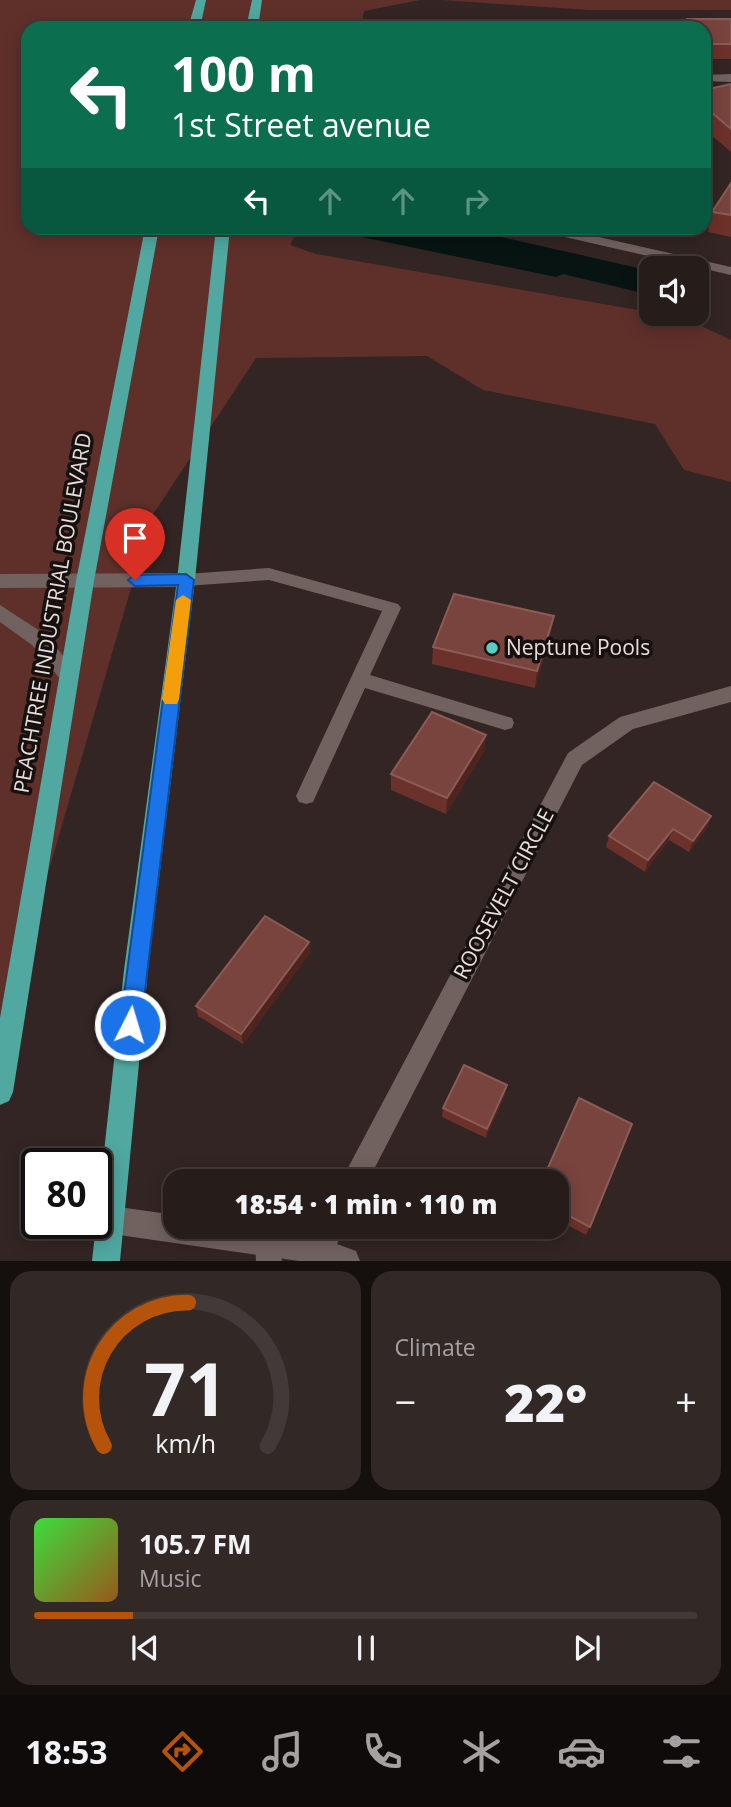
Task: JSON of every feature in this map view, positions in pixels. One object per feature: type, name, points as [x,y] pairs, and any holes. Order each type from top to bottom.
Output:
[{"type":"highway","points":[[196,21],[201,0]]},
{"type":"highway","points":[[254,21],[257,0]]},
{"type":"highway","name":"PEACHTREE INDUSTRIAL BOULEVARD","points":[[0,1092],[68,675],[151,235]]},
{"type":"highway","points":[[112,1220],[136,970],[186,580],[222,235]]},
{"type":"highway","points":[[106,1261],[109,1239]]},
{"type":"street","points":[[711,22],[731,22]]},
{"type":"street","points":[[711,78],[731,78]]},
{"type":"street","points":[[574,235],[731,271]]},
{"type":"street","points":[[0,581],[186,580]]},
{"type":"street","points":[[0,612],[39,640],[68,675]]},
{"type":"street","name":"ROOSEVELT CIRCLE","points":[[360,1169],[575,759],[627,723],[731,694]]},
{"type":"street","points":[[112,1220],[268,1252],[321,1239]]},
{"type":"street","points":[[326,1239],[346,1261]]},
{"type":"lane","points":[[186,580],[269,574],[392,608],[306,796]]},
{"type":"lane","points":[[359,679],[505,723]]},
{"type":"shaded area","points":[[0,0],[420,0],[364,11],[362,21],[21,21],[21,235],[295,235],[290,245],[316,254],[639,310],[639,326],[701,326],[731,340],[731,482],[684,470],[655,424],[483,390],[427,356],[256,358],[152,516],[0,1038]]},
{"type":"shaded area","points":[[441,0],[731,0],[731,10],[589,10]]},
{"type":"shaded area","points":[[352,235],[493,235],[639,268],[639,292],[563,274],[556,277]]},
{"type":"building","points":[[687,19],[731,19],[731,44],[711,44],[711,21]]},
{"type":"building","points":[[731,84],[731,129],[711,112],[711,88]]},
{"type":"building","points":[[731,183],[731,215],[712,212]]},
{"type":"building","name":"Neptune Pools","points":[[454,594],[554,616],[537,671],[433,647]]},
{"type":"building","points":[[432,712],[486,735],[447,798],[391,774]]},
{"type":"building","points":[[654,782],[711,816],[693,841],[673,829],[648,860],[609,836]]},
{"type":"building","points":[[265,916],[309,942],[241,1034],[196,1006]]},
{"type":"building","points":[[464,1065],[507,1085],[487,1129],[443,1108]]},
{"type":"building","points":[[579,1098],[632,1124],[590,1227],[569,1216],[569,1169],[547,1169]]},
{"type":"slow traffic","points":[[171,699],[183,600]]},
{"type":"place","name":"Neptune Pools","points":[[492,648]]},
{"type":"route","points":[[130,1025],[186,580],[135,580]]}]
